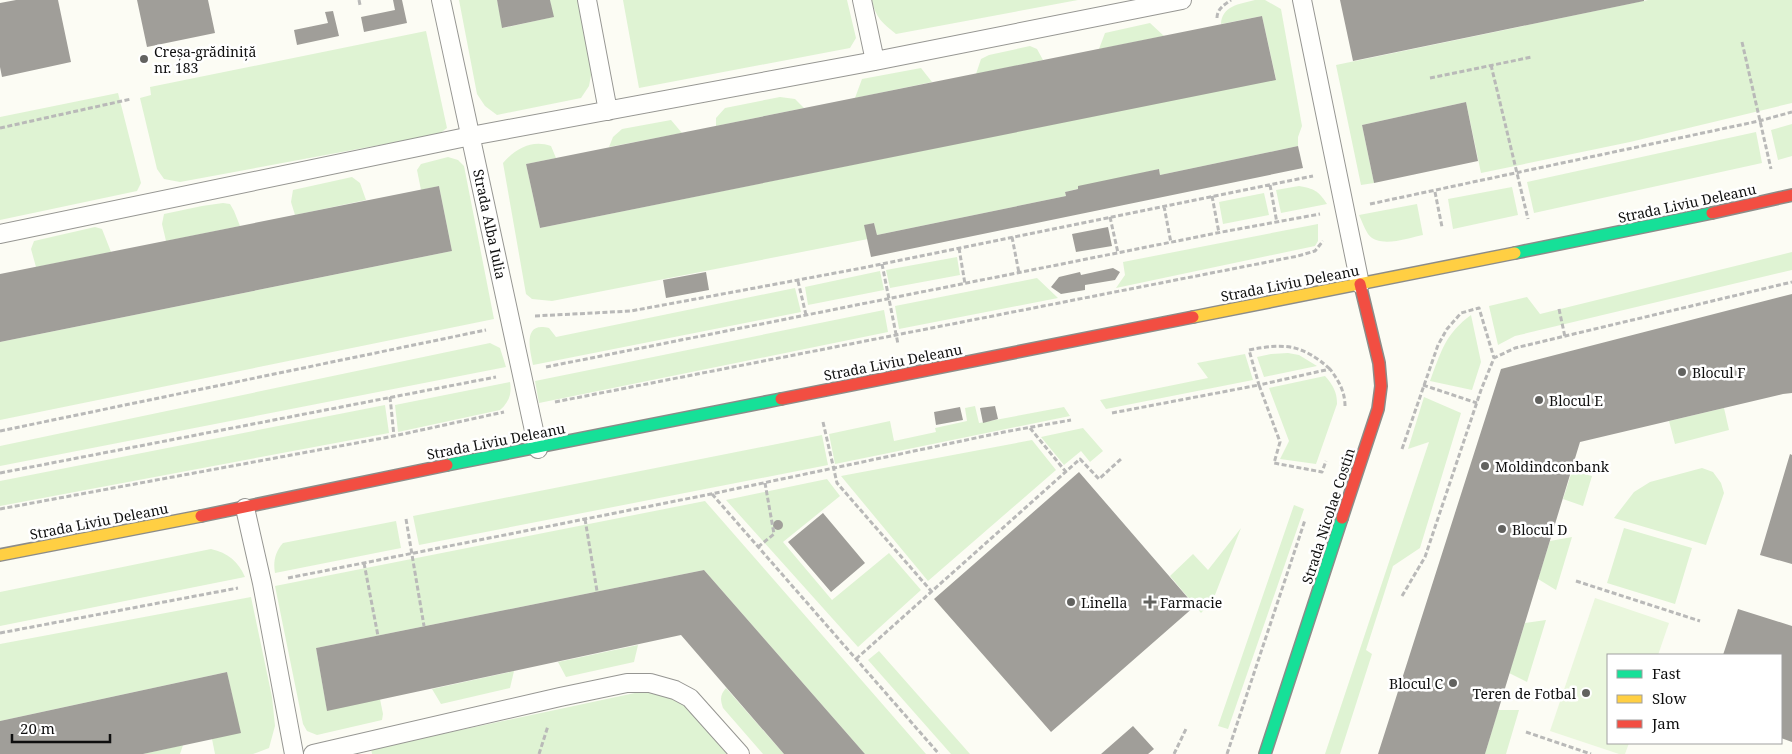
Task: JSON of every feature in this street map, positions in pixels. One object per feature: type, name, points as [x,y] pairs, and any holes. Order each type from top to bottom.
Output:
[{"type":"main road","name":"Strada Liviu Deleanu","points":[[0,555],[245,508],[399,475],[538,449],[1535,249],[1792,195]]},
{"type":"main road","name":"Strada Nicolae Costin","points":[[1265,754],[1378,409],[1381,386],[1379,363],[1360,284]]},
{"type":"lane","name":"Strada Alba Iulia","points":[[441,0],[538,449]]},
{"type":"lane","points":[[587,0],[608,111]]},
{"type":"lane","points":[[862,0],[874,61]]},
{"type":"lane","points":[[0,234],[471,136],[874,61],[1139,4],[1182,0]]},
{"type":"lane","points":[[1302,0],[1360,284]]},
{"type":"lane","points":[[245,508],[262,583],[294,754]]},
{"type":"lane","points":[[313,754],[627,683],[650,683],[675,690],[690,698],[740,754]]},
{"type":"path","points":[[359,0],[360,5]]},
{"type":"path","points":[[1217,18],[1217,13],[1223,5],[1232,0]]},
{"type":"path","points":[[1742,42],[1778,198]]},
{"type":"path","points":[[1430,78],[1532,57]]},
{"type":"path","points":[[1491,65],[1535,249]]},
{"type":"path","points":[[0,128],[131,98]]},
{"type":"path","points":[[0,473],[1435,192],[1760,121],[1792,112]]},
{"type":"path","points":[[0,431],[511,325],[534,316],[631,311],[882,264],[1337,171]]},
{"type":"path","points":[[1270,185],[1277,223]]},
{"type":"path","points":[[1435,192],[1442,227]]},
{"type":"path","points":[[1212,196],[1219,233]]},
{"type":"path","points":[[1164,206],[1171,243]]},
{"type":"path","points":[[1110,217],[1118,253]]},
{"type":"path","points":[[0,510],[394,436],[529,407],[1298,256],[1315,251],[1322,244],[1326,234]]},
{"type":"path","points":[[1012,237],[1019,273]]},
{"type":"path","points":[[959,248],[965,284]]},
{"type":"path","points":[[882,264],[905,375]]},
{"type":"path","points":[[798,280],[806,315]]},
{"type":"path","points":[[1494,358],[1515,348],[1792,282]]},
{"type":"path","points":[[1402,449],[1438,345],[1447,329],[1461,313],[1479,308],[1494,358],[1477,402],[1425,557],[1402,596]]},
{"type":"path","points":[[1559,309],[1565,337]]},
{"type":"path","points":[[1328,455],[1322,472],[1274,463],[1280,442],[1248,350],[1273,345],[1304,350],[1319,359],[1339,381],[1346,405],[1343,414]]},
{"type":"path","points":[[1112,413],[1259,385],[1330,369]]},
{"type":"path","points":[[1424,385],[1477,402]]},
{"type":"path","points":[[817,392],[837,483],[932,592]]},
{"type":"path","points":[[390,397],[394,436]]},
{"type":"path","points":[[0,633],[411,554],[1071,420]]},
{"type":"path","points":[[1029,428],[1066,472]]},
{"type":"path","points":[[856,659],[1080,459],[1099,479],[1121,459]]},
{"type":"path","points":[[758,547],[774,534],[765,482]]},
{"type":"path","points":[[711,494],[939,754]]},
{"type":"path","points":[[406,519],[424,626]]},
{"type":"path","points":[[585,519],[597,591]]},
{"type":"path","points":[[1227,754],[1305,520]]},
{"type":"path","points":[[364,563],[378,636]]},
{"type":"path","points":[[1576,581],[1700,621]]},
{"type":"path","points":[[1174,754],[1186,729]]},
{"type":"path","points":[[1526,732],[1591,754]]},
{"type":"green space","points":[[459,0],[497,0],[503,28],[553,17],[550,0],[580,0],[592,70],[589,86],[581,98],[497,115],[485,106],[477,94]]},
{"type":"green space","points":[[623,0],[847,0],[856,38],[850,48],[639,88]]},
{"type":"green space","points":[[872,0],[1078,0],[896,34],[880,20]]},
{"type":"green space","points":[[1255,0],[1265,0],[1281,9],[1302,126],[1298,137],[1298,146],[1160,175],[1159,169],[1065,192],[1066,196],[877,235],[874,223],[865,225],[868,239],[552,301],[532,299],[526,294],[503,163],[513,153],[524,147],[537,144],[551,146],[556,158],[526,164],[540,228],[1276,79],[1262,16],[1221,24],[1224,13],[1232,7]]},
{"type":"green space","points":[[1648,0],[1792,0],[1792,103],[1630,142],[1481,173],[1466,102],[1362,125],[1374,183],[1361,185],[1336,65]]},
{"type":"green space","points":[[1150,23],[1164,36],[1099,49],[1105,33]]},
{"type":"green space","points":[[426,31],[447,128],[439,134],[180,182],[164,179],[157,169],[140,98],[151,95],[150,87]]},
{"type":"green space","points":[[1030,46],[1037,49],[1043,60],[976,74],[981,59],[989,55]]},
{"type":"green space","points":[[921,68],[932,82],[855,98],[862,79]]},
{"type":"green space","points":[[118,93],[141,183],[137,191],[0,220],[0,117]]},
{"type":"green space","points":[[780,97],[795,99],[804,108],[716,126],[716,118],[725,108]]},
{"type":"green space","points":[[671,120],[682,133],[609,147],[613,137],[622,129]]},
{"type":"green space","points":[[1792,124],[1792,156],[1778,160],[1771,130]]},
{"type":"green space","points":[[1756,132],[1762,163],[1534,213],[1527,182]]},
{"type":"green space","points":[[448,157],[458,160],[464,166],[494,319],[0,420],[0,342],[452,251],[439,186],[421,190],[417,170],[421,164]]},
{"type":"green space","points":[[352,177],[360,183],[366,200],[295,215],[291,202],[293,190]]},
{"type":"green space","points":[[1299,186],[1315,191],[1327,204],[1281,213],[1276,190]]},
{"type":"green space","points":[[1512,187],[1518,215],[1453,229],[1448,199]]},
{"type":"green space","points":[[1264,193],[1269,215],[1223,224],[1219,202]]},
{"type":"green space","points":[[223,203],[230,204],[240,226],[166,241],[162,224],[164,214]]},
{"type":"green space","points":[[1417,204],[1423,235],[1402,240],[1386,242],[1373,238],[1368,234],[1359,215]]},
{"type":"green space","points":[[1318,224],[1318,241],[1315,246],[1116,288],[1125,275],[1123,262]]},
{"type":"green space","points":[[95,227],[102,229],[111,252],[36,267],[31,249],[34,241]]},
{"type":"green space","points":[[1792,252],[1792,270],[1515,336],[1498,345],[1489,306],[1527,297],[1540,314]]},
{"type":"green space","points":[[957,257],[960,275],[890,288],[886,270]]},
{"type":"green space","points":[[880,271],[884,290],[808,305],[805,287]]},
{"type":"green space","points":[[1037,278],[1058,298],[899,329],[895,306]]},
{"type":"green space","points":[[795,288],[801,312],[533,365],[530,352],[530,338],[531,333],[540,327],[549,328],[556,337]]},
{"type":"green space","points":[[884,310],[888,332],[539,403],[535,381]]},
{"type":"green space","points":[[1471,315],[1481,362],[1472,390],[1430,381],[1445,344],[1455,329]]},
{"type":"green space","points":[[490,343],[500,348],[506,367],[0,466],[0,446]]},
{"type":"green space","points":[[1288,353],[1299,355],[1317,366],[1264,377],[1257,357]]},
{"type":"green space","points":[[1245,354],[1253,380],[1106,409],[1100,400],[1208,378],[1197,363]]},
{"type":"green space","points":[[1325,376],[1334,389],[1337,404],[1316,464],[1280,459],[1289,441],[1269,388]]},
{"type":"green space","points":[[510,382],[509,398],[500,410],[398,432],[395,405]]},
{"type":"green space","points":[[1424,397],[1461,413],[1420,548],[1393,566],[1366,650],[1372,654],[1340,754],[1325,754],[1429,442],[1408,449]]},
{"type":"green space","points":[[385,405],[389,433],[0,506],[0,481]]},
{"type":"green space","points":[[975,406],[979,423],[1064,407],[1070,416],[835,464],[829,434],[890,421],[894,441],[936,432],[935,428],[967,421],[965,408]]},
{"type":"green space","points":[[1724,408],[1729,430],[1675,444],[1669,421]]},
{"type":"green space","points":[[1083,428],[1103,451],[1090,462],[1081,451],[1064,465],[1041,437]]},
{"type":"green space","points":[[822,435],[828,465],[419,545],[413,516]]},
{"type":"green space","points":[[1032,440],[1056,470],[928,581],[841,476]]},
{"type":"green space","points":[[1702,468],[1713,472],[1721,483],[1724,493],[1706,545],[1614,518],[1634,492],[1650,482]]},
{"type":"green space","points":[[1572,471],[1592,476],[1583,506],[1563,499]]},
{"type":"green space","points":[[827,479],[840,496],[783,542],[832,600],[889,553],[921,590],[858,647],[726,500]]},
{"type":"green space","points":[[705,501],[926,754],[865,754],[704,570],[316,648],[327,710],[380,699],[383,714],[382,720],[317,735],[307,731],[303,724],[275,586]]},
{"type":"green space","points":[[1294,505],[1304,509],[1228,729],[1218,726]]},
{"type":"green space","points":[[396,521],[401,548],[275,573],[275,557],[283,543]]},
{"type":"green space","points":[[1241,528],[1213,600],[1201,613],[1170,576],[1193,554],[1208,570]]},
{"type":"green space","points":[[1624,528],[1692,548],[1675,604],[1607,583]]},
{"type":"green space","points":[[1572,537],[1556,590],[1538,579],[1550,541]]},
{"type":"green space","points":[[211,549],[232,558],[245,577],[0,626],[0,592]]},
{"type":"green space","points":[[251,597],[272,697],[275,726],[269,748],[253,754],[215,754],[212,739],[240,732],[227,672],[0,721],[0,644]]},
{"type":"green space","name":"Teren de Fotbal","points":[[1595,598],[1669,623],[1658,654],[1607,654],[1607,744],[1629,744],[1625,754],[1619,754],[1550,731]]},
{"type":"green space","points":[[1546,620],[1527,682],[1509,673],[1525,623]]},
{"type":"green space","points":[[638,645],[634,662],[566,677],[558,662]]},
{"type":"green space","points":[[879,651],[970,754],[951,754],[868,660]]},
{"type":"green space","points":[[514,671],[510,688],[441,704],[432,689]]},
{"type":"green space","points":[[726,688],[784,754],[763,754],[723,708],[721,697]]},
{"type":"green space","points":[[649,690],[675,694],[727,754],[372,754],[371,749]]},
{"type":"green space","points":[[1498,710],[1519,710],[1506,754],[1485,754]]},
{"type":"green space","points":[[183,745],[180,754],[143,754]]},
{"type":"building","points":[[16,0],[58,0],[71,62],[2,77],[0,67],[0,3]]},
{"type":"building","points":[[137,0],[208,0],[215,33],[147,47]]},
{"type":"building","points":[[393,0],[402,0],[407,23],[364,32],[361,17],[395,10]]},
{"type":"building","points":[[497,0],[550,0],[554,17],[502,28]]},
{"type":"building","points":[[1340,0],[1644,0],[1644,1],[1353,61]]},
{"type":"building","points":[[333,11],[339,36],[297,45],[294,30],[328,23],[325,12]]},
{"type":"building","points":[[1262,16],[1276,80],[540,228],[526,164]]},
{"type":"building","points":[[1466,102],[1478,161],[1374,183],[1362,125]]},
{"type":"building","points":[[1298,146],[1303,168],[871,257],[864,225],[874,223],[877,235],[1066,196],[1065,192],[1078,189],[1078,186],[1159,169],[1160,175]]},
{"type":"building","points":[[439,186],[452,251],[0,342],[0,274]]},
{"type":"building","points":[[1108,227],[1112,246],[1076,252],[1072,234]]},
{"type":"building","points":[[1113,268],[1120,272],[1115,280],[1085,285],[1085,290],[1061,294],[1051,287],[1059,277],[1080,272],[1081,275]]},
{"type":"building","points":[[706,272],[709,290],[666,298],[663,280]]},
{"type":"building","points":[[1792,294],[1792,393],[1580,442],[1485,754],[1378,754],[1501,369]]},
{"type":"building","points":[[995,406],[998,419],[983,423],[980,408]]},
{"type":"building","points":[[960,407],[963,420],[936,425],[934,412]]},
{"type":"building","points":[[1790,454],[1792,455],[1792,564],[1760,555]]},
{"type":"building","points":[[1079,472],[1195,606],[1051,732],[934,599]]},
{"type":"building","points":[[823,513],[865,563],[831,592],[788,542]]},
{"type":"building","points":[[776,520],[780,520],[783,525],[780,530],[776,530],[773,527],[773,523]]},
{"type":"building","points":[[704,570],[865,754],[784,754],[681,635],[327,711],[316,648]]},
{"type":"building","points":[[1738,609],[1792,626],[1792,742],[1782,738],[1782,654],[1723,654]]},
{"type":"building","points":[[227,672],[241,733],[143,754],[0,754],[0,721]]},
{"type":"building","points":[[1133,726],[1154,749],[1148,754],[1101,754]]},
{"type":"traffic: fast","points":[[1515,253],[1712,213]]},
{"type":"traffic: fast","points":[[447,465],[781,399]]},
{"type":"traffic: fast","points":[[1265,754],[1342,518]]},
{"type":"traffic: slow","points":[[1193,317],[1515,253]]},
{"type":"traffic: slow","points":[[0,555],[201,516]]},
{"type":"traffic: jam","points":[[1712,213],[1792,195]]},
{"type":"traffic: jam","points":[[1342,518],[1378,409],[1381,386],[1379,363],[1360,284]]},
{"type":"traffic: jam","points":[[781,399],[1193,317]]},
{"type":"traffic: jam","points":[[201,516],[447,465]]},
{"type":"place","name":"Creșa-grădiniță nr. 183","points":[[144,59]]},
{"type":"place","name":"Blocul F","points":[[1682,372]]},
{"type":"place","name":"Blocul E","points":[[1539,400]]},
{"type":"place","name":"Moldindconbank","points":[[1485,466]]},
{"type":"place","name":"Blocul D","points":[[1502,529]]},
{"type":"place","name":"Linella","points":[[1071,602]]},
{"type":"place","name":"Farmacie","points":[[1150,602]]},
{"type":"place","name":"Blocul C","points":[[1453,683]]},
{"type":"place","name":"Teren de Fotbal","points":[[1586,693]]}]
